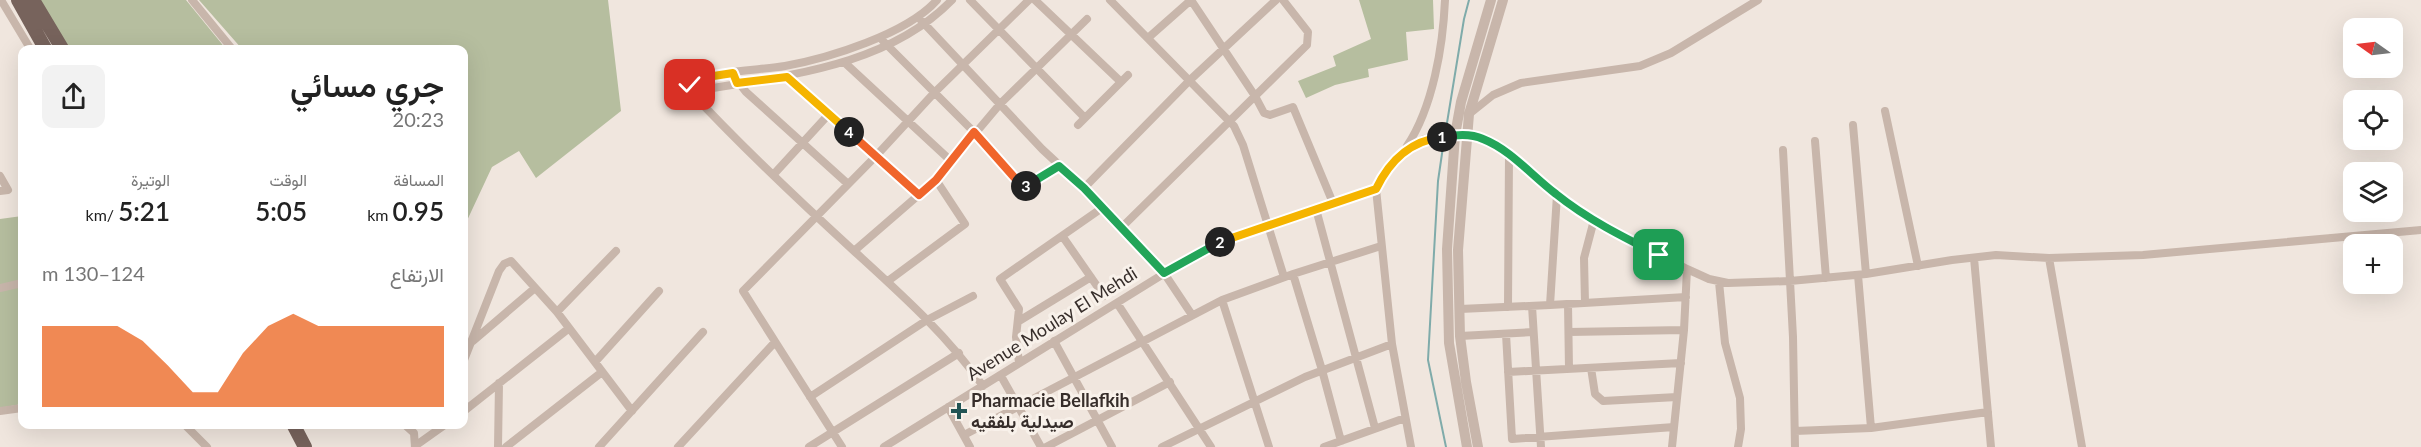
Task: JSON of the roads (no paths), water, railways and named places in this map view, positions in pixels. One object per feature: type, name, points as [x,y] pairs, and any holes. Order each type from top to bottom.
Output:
[{"type":"main road","points":[[18,0],[43,45]]},
{"type":"main road","points":[[33,0],[60,45]]},
{"type":"main road","points":[[296,429],[305,447]]},
{"type":"street","points":[[1,0],[28,45]]},
{"type":"street","points":[[192,0],[229,45]]},
{"type":"street","points":[[689,90],[700,80],[786,66],[840,52],[922,20],[937,0]]},
{"type":"street","points":[[689,90],[787,77],[844,62],[886,44],[952,0]]},
{"type":"street","points":[[970,0],[1085,118]]},
{"type":"street","points":[[842,447],[743,291],[876,156],[935,92],[1029,0]]},
{"type":"street","points":[[1035,0],[1121,82]]},
{"type":"street","points":[[1110,0],[1229,120],[1243,145],[1322,370],[1341,441]]},
{"type":"street","points":[[1148,38],[1191,0],[1255,96],[1261,110],[1267,115],[1293,107],[1333,203]]},
{"type":"street","points":[[1084,188],[1190,80],[1276,0]]},
{"type":"street","points":[[1121,228],[1305,48],[1309,41],[1308,32],[1283,0]]},
{"type":"street","points":[[1402,154],[1413,136],[1433,84],[1443,32],[1445,0]]},
{"type":"street","points":[[1467,447],[1451,354],[1447,299],[1447,249],[1461,102],[1491,0]]},
{"type":"street","points":[[1478,447],[1460,336],[1457,136],[1469,114],[1503,0]]},
{"type":"street","points":[[1458,121],[1493,95],[1521,83],[1640,66],[1680,48],[1758,0]]},
{"type":"street","points":[[854,251],[936,180],[974,132],[1000,104],[1087,19]]},
{"type":"street","points":[[922,20],[1059,166],[1084,188],[1164,273],[1192,315]]},
{"type":"street","points":[[880,36],[974,132],[1021,185],[1029,185],[1059,166]]},
{"type":"street","points":[[844,62],[951,161]]},
{"type":"street","points":[[733,73],[737,83],[848,184]]},
{"type":"street","points":[[1078,125],[1128,75]]},
{"type":"street","points":[[787,77],[919,195]]},
{"type":"street","points":[[689,90],[927,320],[959,353],[983,386]]},
{"type":"street","points":[[1885,111],[1918,266]]},
{"type":"street","points":[[774,174],[828,114]]},
{"type":"street","points":[[1852,125],[1871,428]]},
{"type":"street","points":[[1411,447],[1392,344],[1376,189],[1385,173],[1407,148],[1424,139],[1457,136],[1484,139],[1509,155],[1557,195],[1594,220],[1687,269],[1719,282],[1790,282],[1996,255],[2049,258],[2143,255],[2421,230]]},
{"type":"street","points":[[1815,141],[1826,278]]},
{"type":"street","points":[[1783,150],[1795,447]]},
{"type":"street","points":[[1508,307],[1509,155]]},
{"type":"street","points":[[0,176],[8,190],[0,190]]},
{"type":"street","points":[[888,281],[965,224],[936,180]]},
{"type":"street","name":"Avenue Moulay El Mehdi","points":[[890,445],[1207,247],[1376,189]]},
{"type":"street","points":[[1550,305],[1557,195]]},
{"type":"street","points":[[1019,363],[1016,337],[1019,309],[1000,279],[1102,208]]},
{"type":"street","points":[[1316,209],[1376,428]]},
{"type":"street","points":[[1586,303],[1584,258],[1594,220]]},
{"type":"street","points":[[1063,237],[1104,296]]},
{"type":"street","points":[[964,435],[1222,300],[1288,275],[1381,246]]},
{"type":"street","points":[[556,312],[616,250]]},
{"type":"street","points":[[1974,258],[1991,447]]},
{"type":"street","points":[[2049,258],[2082,447]]},
{"type":"street","points":[[468,349],[499,271],[504,264],[511,261],[556,312],[632,411]]},
{"type":"street","points":[[1672,447],[1684,330],[1687,269]]},
{"type":"street","points":[[1019,321],[1091,277]]},
{"type":"street","points":[[1719,282],[1729,363],[1740,398],[1741,429],[1738,447]]},
{"type":"street","points":[[0,288],[18,284]]},
{"type":"street","points":[[470,344],[535,288]]},
{"type":"street","points":[[595,362],[659,291]]},
{"type":"street","points":[[810,397],[927,320],[973,296]]},
{"type":"street","points":[[1460,309],[1686,297]]},
{"type":"street","points":[[1222,300],[1269,447]]},
{"type":"street","points":[[1117,303],[1211,447]]},
{"type":"street","points":[[1568,304],[1569,369]]},
{"type":"street","points":[[1532,306],[1541,447]]},
{"type":"street","points":[[468,408],[568,329]]},
{"type":"street","points":[[1569,332],[1684,330]]},
{"type":"street","points":[[599,447],[704,332]]},
{"type":"street","points":[[1460,336],[1533,332]]},
{"type":"street","points":[[1506,334],[1512,439],[1674,427]]},
{"type":"street","points":[[1054,341],[1113,447]]},
{"type":"street","points":[[678,447],[775,342]]},
{"type":"street","points":[[1162,447],[1254,400],[1322,370],[1392,344]]},
{"type":"street","points":[[809,447],[959,353]]},
{"type":"street","points":[[1508,372],[1681,363]]},
{"type":"street","points":[[1591,368],[1595,394],[1603,401],[1677,397]]},
{"type":"street","points":[[506,447],[602,372]]},
{"type":"street","points":[[1001,375],[1041,447]]},
{"type":"street","points":[[1046,447],[1170,382]]},
{"type":"street","points":[[498,447],[499,383]]},
{"type":"street","points":[[948,407],[970,447]]},
{"type":"street","points":[[0,411],[18,409]]},
{"type":"street","points":[[1795,431],[1871,428],[1988,412]]},
{"type":"street","points":[[1324,447],[1405,418]]},
{"type":"street","points":[[189,429],[207,447]]},
{"type":"street","points":[[410,429],[414,433],[415,446],[441,429]]},
{"type":"street","points":[[433,435],[435,429]]},
{"type":"waterway","points":[[1445,135],[1469,0]]},
{"type":"waterway","points":[[1444,140],[1438,181],[1428,360],[1446,447]]},
{"type":"place","name":"Pharmacie Bellafkih صيدلية بلفقيه","points":[[959,411]]}]
